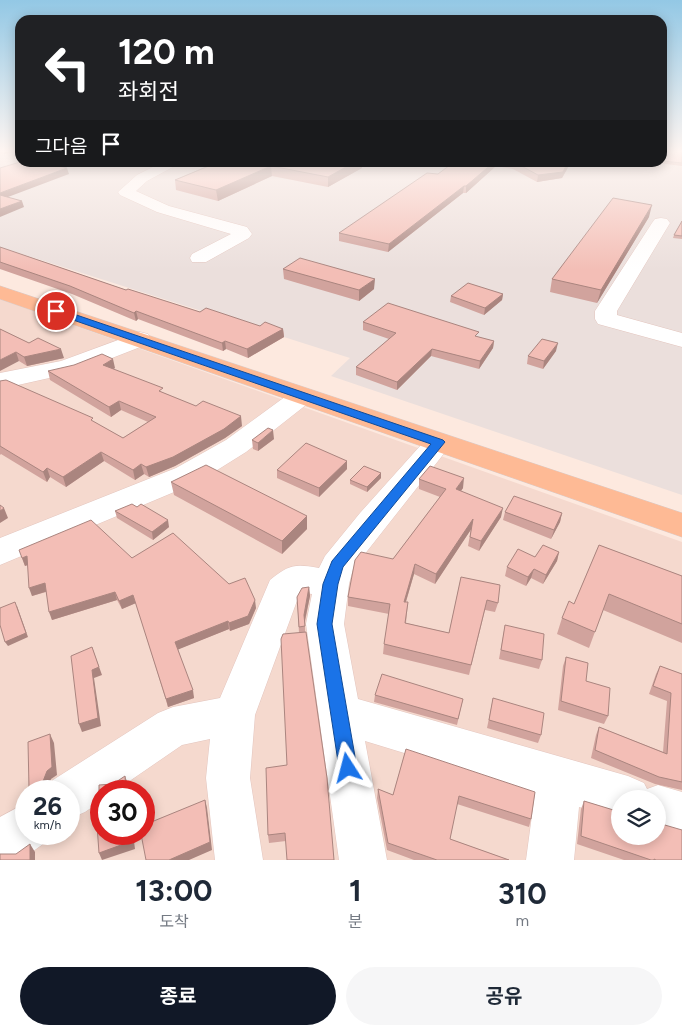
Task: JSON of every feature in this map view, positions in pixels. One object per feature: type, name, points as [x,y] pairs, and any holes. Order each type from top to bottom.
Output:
[{"type":"main road","points":[[2,294],[140,339],[682,525]]},
{"type":"street","points":[[128,190],[126,192],[163,209],[241,231],[243,234],[199,258]]},
{"type":"street","points":[[661,223],[605,315],[606,319],[682,340]]},
{"type":"street","points":[[0,381],[66,367],[140,339]]},
{"type":"street","points":[[0,552],[187,475],[236,446],[302,396]]},
{"type":"street","points":[[363,860],[325,624],[331,584],[337,565],[439,442]]},
{"type":"street","points":[[239,860],[228,778],[234,715],[283,590],[297,578],[331,584]]},
{"type":"street","points":[[339,713],[611,794]]},
{"type":"street","points":[[80,789],[173,727],[234,715]]},
{"type":"street","points":[[550,860],[559,778]]},
{"type":"street","points":[[666,810],[682,815]]},
{"type":"shaded area","points":[[0,190],[682,190],[682,495],[331,376],[350,358],[0,247]]},
{"type":"shaded area","points":[[0,299],[682,542],[682,860],[0,860]]},
{"type":"building","points":[[402,190],[459,190],[389,244],[339,233]]},
{"type":"building","points":[[0,195],[22,201],[0,209]]},
{"type":"building","points":[[613,198],[652,205],[601,290],[552,279]]},
{"type":"building","points":[[682,221],[682,236],[674,235]]},
{"type":"building","points":[[0,247],[126,290],[128,289],[200,312],[206,308],[260,326],[265,322],[283,329],[247,349],[225,341],[222,343],[136,311],[134,313],[70,286],[0,262]]},
{"type":"building","points":[[300,258],[375,279],[359,290],[283,269]]},
{"type":"building","points":[[468,283],[503,294],[485,308],[451,296]]},
{"type":"building","points":[[388,303],[479,332],[475,336],[494,341],[480,361],[432,349],[397,382],[356,367],[396,333],[363,322]]},
{"type":"building","points":[[0,329],[29,343],[38,338],[61,349],[24,357],[16,352],[0,360]]},
{"type":"building","points":[[542,339],[558,343],[544,361],[528,356]]},
{"type":"building","points":[[102,354],[113,359],[103,365],[163,388],[159,391],[196,406],[203,401],[241,416],[224,429],[173,457],[146,467],[141,464],[133,470],[101,452],[63,477],[47,468],[43,472],[0,446],[0,381],[6,380],[93,418],[91,420],[123,438],[156,417],[119,401],[109,407],[48,371],[74,365]]},
{"type":"building","points":[[268,428],[273,430],[258,443],[252,440]]},
{"type":"building","points":[[306,443],[347,461],[319,488],[277,470]]},
{"type":"building","points":[[206,465],[307,516],[282,541],[171,482]]},
{"type":"building","points":[[364,466],[381,473],[367,487],[350,480]]},
{"type":"building","points":[[430,466],[464,478],[456,489],[503,508],[481,541],[470,537],[473,519],[436,574],[415,564],[404,602],[408,602],[405,623],[449,633],[461,577],[500,585],[498,603],[487,600],[471,665],[384,644],[390,604],[348,597],[355,560],[361,552],[393,559],[446,489],[419,479]]},
{"type":"building","points":[[514,496],[562,513],[554,530],[505,512]]},
{"type":"building","points":[[132,504],[137,507],[141,504],[168,520],[152,532],[115,511]]},
{"type":"building","points":[[91,520],[132,558],[173,533],[229,584],[245,578],[255,600],[248,616],[229,623],[228,621],[175,642],[193,690],[166,699],[133,595],[119,601],[115,592],[49,612],[45,583],[29,588],[27,556],[22,558],[19,550]]},
{"type":"building","points":[[543,545],[559,552],[546,575],[534,569],[528,577],[507,567],[518,549],[535,557]]},
{"type":"building","points":[[599,545],[682,576],[682,624],[609,594],[595,632],[562,618],[569,601],[574,604]]},
{"type":"building","points":[[309,587],[304,615],[305,626],[299,627],[297,597],[302,588]]},
{"type":"building","points":[[15,602],[26,633],[5,642],[0,625],[0,608]]},
{"type":"building","points":[[505,625],[544,634],[542,660],[501,650]]},
{"type":"building","points":[[306,632],[327,778],[334,860],[287,860],[285,833],[268,835],[266,768],[287,765],[281,639],[283,634]]},
{"type":"building","points":[[92,647],[99,667],[92,670],[98,718],[79,724],[71,656]]},
{"type":"building","points":[[566,657],[588,663],[586,681],[610,688],[608,716],[561,701]]},
{"type":"building","points":[[660,666],[682,674],[682,782],[659,777],[595,750],[599,727],[667,754],[671,693],[653,686]]},
{"type":"building","points":[[382,674],[463,699],[458,719],[375,695]]},
{"type":"building","points":[[493,698],[544,713],[541,735],[489,720]]},
{"type":"building","points":[[50,734],[52,767],[47,771],[44,780],[29,780],[28,742]]},
{"type":"building","points":[[406,749],[535,792],[531,819],[459,796],[450,839],[509,860],[437,860],[388,843],[378,789],[393,795]]},
{"type":"building","points":[[205,800],[210,842],[169,860],[146,860],[143,845],[155,845],[155,820]]},
{"type":"building","points":[[584,801],[611,809],[611,845],[666,845],[666,825],[682,830],[682,860],[651,860],[581,836]]},
{"type":"building","points":[[30,845],[30,860],[0,860],[0,854],[16,854]]},
{"type":"building","points":[[98,845],[121,845],[99,853]]},
{"type":"route","points":[[56,311],[439,442],[371,521],[337,565],[331,584],[325,624],[348,768]]}]
